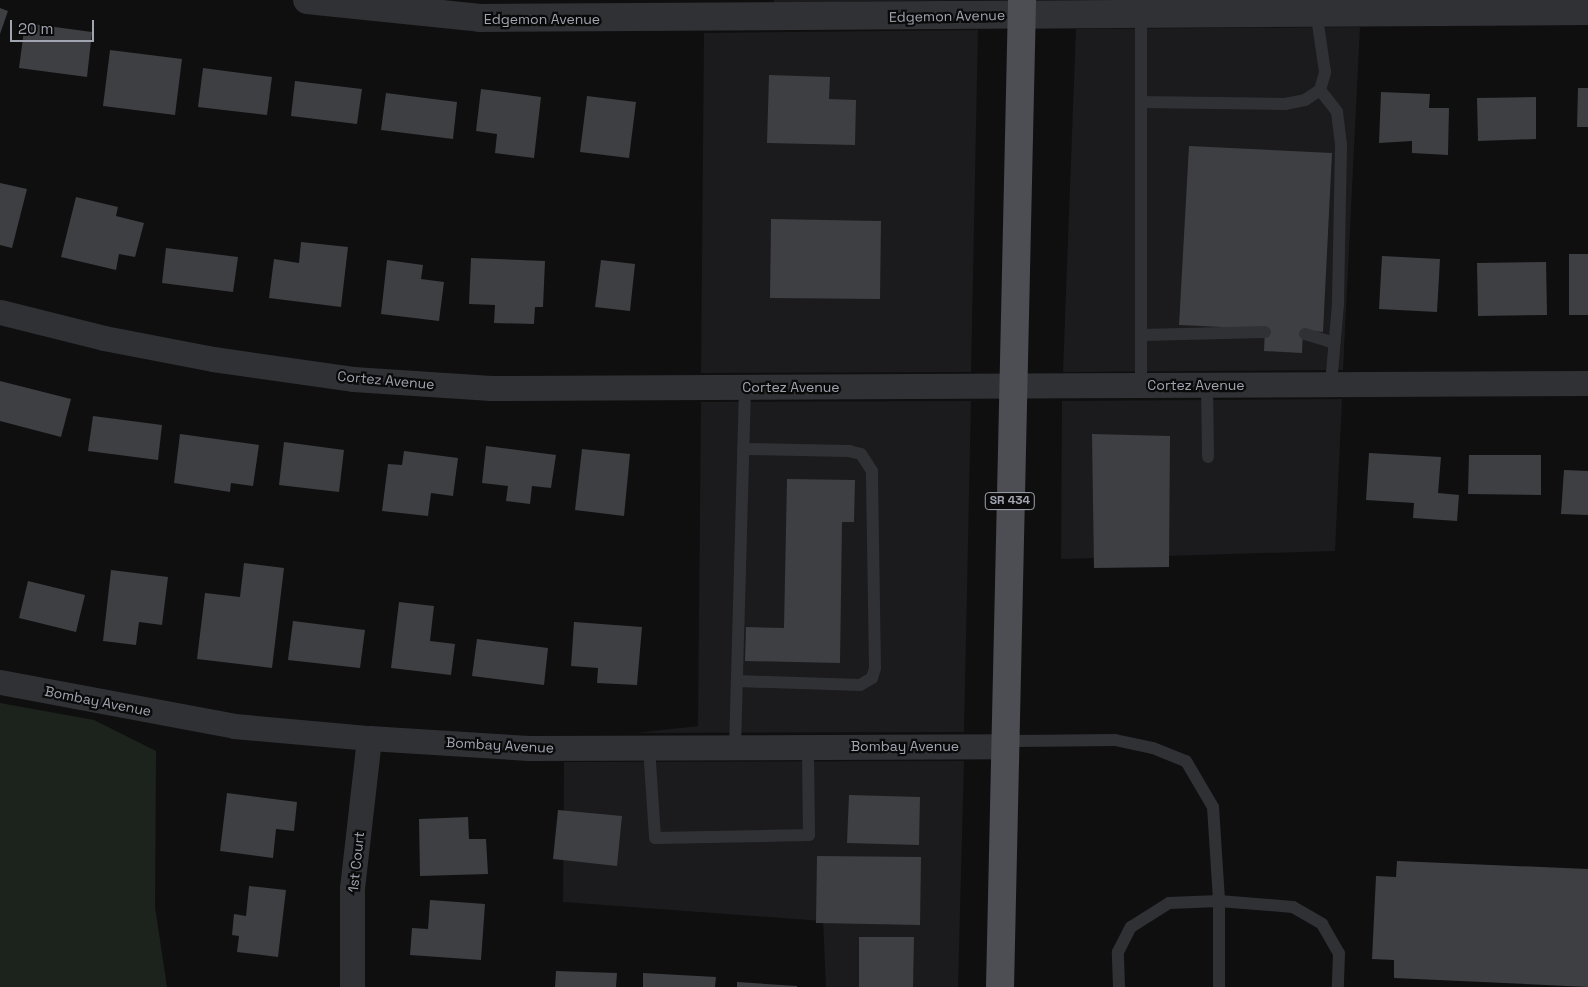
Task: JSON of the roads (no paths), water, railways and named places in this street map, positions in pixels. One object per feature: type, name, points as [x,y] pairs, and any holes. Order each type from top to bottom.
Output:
[{"type":"main road","name":"SR 434","points":[[1000,987],[1022,8]]},
{"type":"street","name":"Edgemon Avenue","points":[[307,0],[480,18],[817,8],[1022,8],[1141,14],[1317,6],[1588,11]]},
{"type":"street","name":"Cortez Avenue","points":[[0,312],[104,338],[213,359],[353,379],[491,388],[1588,383]]},
{"type":"street","name":"Bombay Avenue","points":[[0,682],[234,726],[369,738],[529,748],[1006,744]]},
{"type":"street","name":"1st Court","points":[[352,987],[352,888],[369,738]]},
{"type":"lane","points":[[1142,102],[1286,104],[1305,100],[1320,90],[1325,72],[1317,6]]},
{"type":"lane","points":[[1141,14],[1141,386]]},
{"type":"lane","points":[[1320,90],[1337,112],[1341,145],[1338,304],[1330,384]]},
{"type":"lane","points":[[1142,334],[1264,332]]},
{"type":"lane","points":[[1305,334],[1335,343]]},
{"type":"lane","points":[[1207,385],[1208,457]]},
{"type":"lane","points":[[735,747],[745,387]]},
{"type":"lane","points":[[737,681],[860,685],[872,678],[875,668],[872,471],[861,454],[849,451],[744,449]]},
{"type":"lane","points":[[1006,744],[1115,740],[1153,748],[1186,761],[1213,807],[1219,901],[1219,987]]},
{"type":"lane","points":[[649,748],[655,838],[809,835],[808,747]]},
{"type":"lane","points":[[1119,987],[1118,952],[1131,927],[1169,903],[1219,901],[1293,907],[1322,924],[1339,953],[1338,987]]}]
